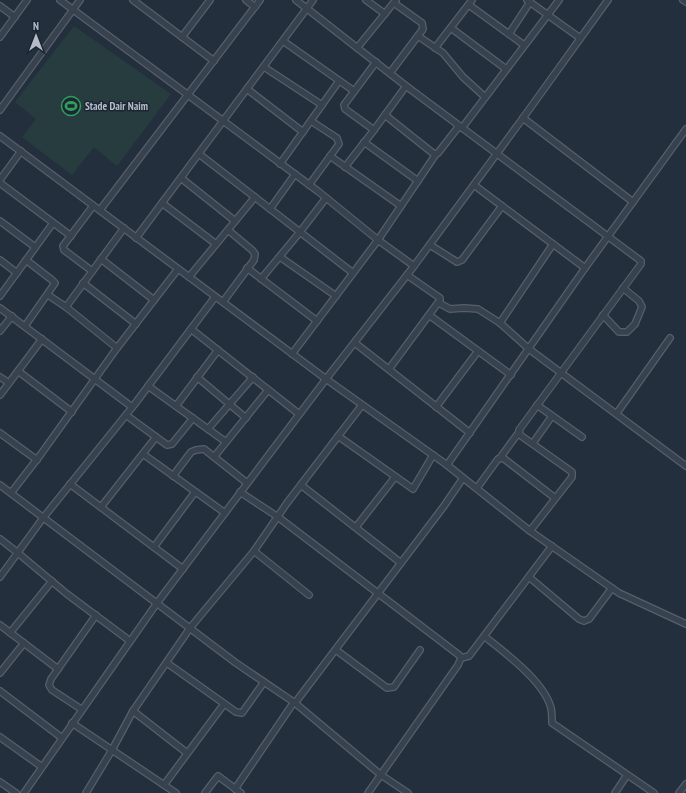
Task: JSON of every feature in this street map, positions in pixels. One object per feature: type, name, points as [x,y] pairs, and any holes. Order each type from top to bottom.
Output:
[{"type":"street","points":[[0,37],[27,0]]},
{"type":"street","points":[[60,0],[295,174],[378,240],[414,266]]},
{"type":"street","points":[[0,110],[80,0]]},
{"type":"street","points":[[134,0],[214,61]]},
{"type":"street","points":[[182,37],[210,0]]},
{"type":"street","points":[[246,0],[255,7]]},
{"type":"street","points":[[100,210],[260,0]]},
{"type":"street","points":[[296,0],[460,127],[497,152],[640,261],[640,264],[519,432],[476,488]]},
{"type":"street","points":[[136,238],[313,0]]},
{"type":"street","points":[[366,0],[385,14]]},
{"type":"street","points":[[292,354],[378,240],[436,154],[485,97],[559,0]]},
{"type":"street","points":[[24,793],[81,709],[157,603],[299,414],[430,245],[608,0]]},
{"type":"street","points":[[357,48],[395,1],[422,23],[423,29],[390,73]]},
{"type":"street","points":[[509,34],[528,1],[580,38]]},
{"type":"street","points":[[435,48],[470,2],[524,45]]},
{"type":"street","points":[[0,6],[15,17]]},
{"type":"street","points":[[451,28],[506,69]]},
{"type":"street","points":[[418,36],[442,53],[485,97]]},
{"type":"street","points":[[283,41],[354,91]]},
{"type":"street","points":[[374,130],[345,109],[344,105],[376,62]]},
{"type":"street","points":[[264,67],[322,105]]},
{"type":"street","points":[[280,164],[339,81]]},
{"type":"street","points":[[345,167],[406,86]]},
{"type":"street","points":[[247,89],[303,132]]},
{"type":"street","points":[[385,115],[433,154],[436,154]]},
{"type":"street","points":[[523,118],[633,202]]},
{"type":"street","points":[[309,185],[339,144],[337,138],[311,121]]},
{"type":"street","points":[[447,465],[530,349],[585,268],[686,129]]},
{"type":"street","points":[[0,136],[292,354],[447,465],[530,531],[619,593],[686,624]]},
{"type":"street","points":[[364,142],[418,181]]},
{"type":"street","points":[[0,180],[21,151]]},
{"type":"street","points":[[199,154],[353,273]]},
{"type":"street","points":[[330,156],[401,206]]},
{"type":"street","points":[[270,209],[295,174]]},
{"type":"street","points":[[181,178],[235,221]]},
{"type":"street","points":[[0,183],[71,236]]},
{"type":"street","points":[[474,185],[585,268]]},
{"type":"street","points":[[189,277],[255,197]]},
{"type":"street","points":[[262,279],[326,198]]},
{"type":"street","points":[[162,203],[216,244]]},
{"type":"street","points":[[92,271],[63,248],[63,246],[93,206]]},
{"type":"street","points":[[430,245],[457,262],[462,260],[502,206]]},
{"type":"street","points":[[0,221],[35,247]]},
{"type":"street","points":[[0,296],[53,223]]},
{"type":"street","points":[[66,307],[124,228]]},
{"type":"street","points":[[223,302],[254,260],[255,254],[228,230]]},
{"type":"street","points":[[500,323],[553,244]]},
{"type":"street","points":[[280,256],[336,296]]},
{"type":"street","points":[[101,259],[154,300]]},
{"type":"street","points":[[0,260],[17,273]]},
{"type":"street","points":[[25,326],[55,284],[26,260]]},
{"type":"street","points":[[248,268],[317,321]]},
{"type":"street","points":[[11,494],[117,348],[178,269]]},
{"type":"street","points":[[389,369],[438,303],[440,298],[407,275]]},
{"type":"street","points":[[83,283],[136,324]]},
{"type":"street","points":[[603,315],[618,332],[627,332],[635,324],[642,307],[639,301],[623,288]]},
{"type":"street","points":[[48,295],[66,307],[117,348]]},
{"type":"street","points":[[0,577],[43,518],[132,407],[215,297]]},
{"type":"street","points":[[438,303],[450,309],[478,309],[500,323],[530,349],[686,466]]},
{"type":"street","points":[[0,308],[132,407]]},
{"type":"street","points":[[429,315],[511,375]]},
{"type":"street","points":[[0,331],[12,316]]},
{"type":"street","points":[[191,329],[299,414]]},
{"type":"street","points":[[617,413],[670,338]]},
{"type":"street","points":[[0,395],[42,339]]},
{"type":"street","points":[[355,342],[470,433]]},
{"type":"street","points":[[176,406],[218,350]]},
{"type":"street","points":[[436,407],[478,351]]},
{"type":"street","points":[[18,371],[72,412]]},
{"type":"street","points":[[0,377],[9,383]]},
{"type":"street","points":[[198,377],[246,418]]},
{"type":"street","points":[[208,429],[253,377]]},
{"type":"street","points":[[148,386],[226,442]]},
{"type":"street","points":[[214,457],[268,390]]},
{"type":"street","points":[[86,793],[133,711],[190,628],[254,551],[287,503],[362,405]]},
{"type":"street","points":[[537,405],[582,436]]},
{"type":"street","points":[[126,414],[167,445],[172,444],[193,418]]},
{"type":"street","points":[[533,443],[552,416]]},
{"type":"street","points":[[519,432],[572,472],[572,477],[530,531]]},
{"type":"street","points":[[0,433],[37,460]]},
{"type":"street","points":[[338,436],[396,476],[412,489],[433,455]]},
{"type":"street","points":[[101,507],[156,437]]},
{"type":"street","points":[[173,476],[191,452],[204,449],[247,483]]},
{"type":"street","points":[[143,454],[225,513]]},
{"type":"street","points":[[500,458],[503,458],[555,498]]},
{"type":"street","points":[[356,527],[396,476]]},
{"type":"street","points":[[235,789],[295,702],[444,506],[463,478]]},
{"type":"street","points":[[70,484],[183,569]]},
{"type":"street","points":[[0,485],[236,663],[295,702],[381,775],[408,793]]},
{"type":"street","points":[[301,485],[401,563]]},
{"type":"street","points":[[154,547],[195,492]]},
{"type":"street","points":[[240,492],[278,517],[461,658]]},
{"type":"street","points":[[0,539],[130,641]]},
{"type":"street","points":[[461,658],[469,656],[552,546]]},
{"type":"street","points":[[254,551],[309,595]]},
{"type":"street","points":[[528,577],[579,619],[584,621],[588,619],[612,588]]},
{"type":"street","points":[[10,633],[52,581]]},
{"type":"street","points":[[81,709],[52,690],[49,686],[51,679],[96,615]]},
{"type":"street","points":[[0,626],[58,669]]},
{"type":"street","points":[[484,636],[521,667],[542,691],[551,707],[552,723],[654,793]]},
{"type":"street","points":[[0,673],[24,643]]},
{"type":"street","points":[[336,650],[387,688],[394,687],[420,650]]},
{"type":"street","points":[[368,793],[458,665],[461,658]]},
{"type":"street","points":[[167,663],[236,712],[242,713],[264,682]]},
{"type":"street","points":[[0,692],[62,738]]},
{"type":"street","points":[[164,785],[224,704]]},
{"type":"street","points":[[133,711],[187,753]]},
{"type":"street","points":[[72,723],[176,793]]},
{"type":"street","points":[[0,737],[42,767]]},
{"type":"street","points":[[615,793],[627,774]]},
{"type":"street","points":[[205,793],[218,776],[240,793]]},
{"type":"street","points":[[0,782],[16,793]]},
{"type":"street","points":[[679,793],[686,784]]},
{"type":"green space","points":[[74,26],[171,94],[117,166],[94,147],[72,175],[22,137],[36,119],[15,102]]},
{"type":"place","name":"Stade Dair Naim","points":[[71,106]]}]
